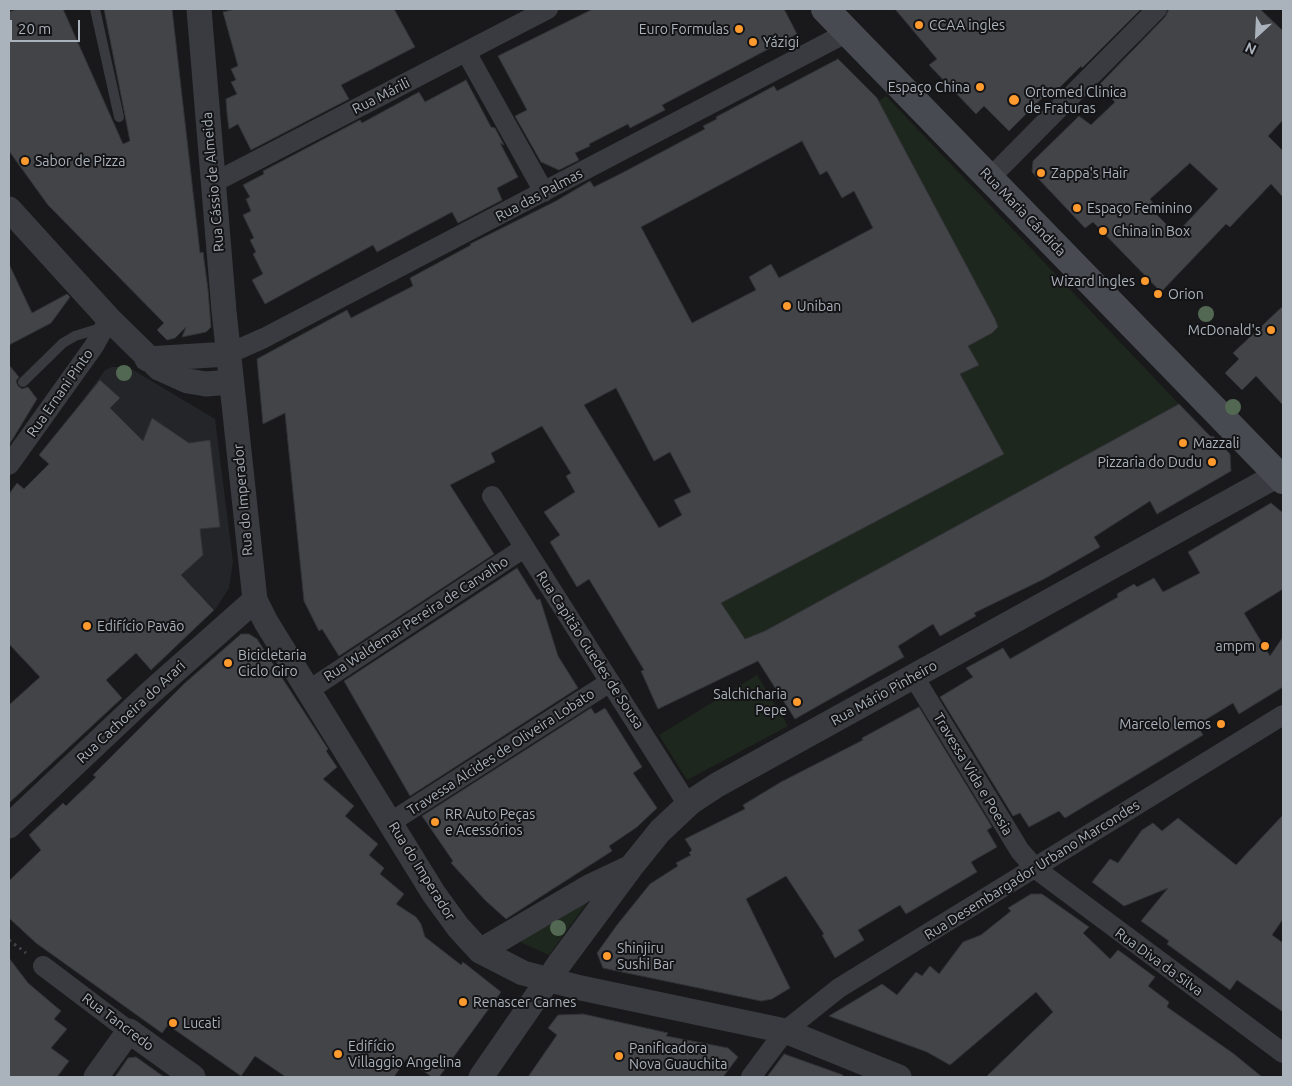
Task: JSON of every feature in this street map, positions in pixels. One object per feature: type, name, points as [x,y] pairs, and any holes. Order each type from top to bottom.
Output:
[{"type":"main road","name":"Rua Maria Cândida","points":[[825,9],[1282,476]]},
{"type":"street","name":"Rua Cássio de Almeida","points":[[199,9],[228,354]]},
{"type":"street","name":"Rua Márili","points":[[213,183],[548,9]]},
{"type":"street","points":[[990,178],[1157,9]]},
{"type":"street","name":"Rua das Palmas","points":[[228,354],[264,338],[848,32]]},
{"type":"street","points":[[466,52],[544,192]]},
{"type":"street","points":[[9,209],[107,323],[147,359],[172,376],[188,381],[206,384],[231,382]]},
{"type":"street","name":"Rua Ernani Pinto","points":[[9,465],[94,346],[107,323]]},
{"type":"street","points":[[147,359],[228,354]]},
{"type":"street","name":"Rua do Imperador","points":[[228,354],[255,600],[266,622],[434,894],[458,928],[480,951],[502,964],[548,980],[785,1031],[899,1077]]},
{"type":"street","name":"Rua Mário Pinheiro","points":[[481,1077],[548,980],[631,867],[660,831],[688,805],[717,785],[1282,476]]},
{"type":"street","name":"Rua Capitão Guedes de Sousa","points":[[492,496],[688,805]]},
{"type":"street","name":"Rua Waldemar Pereira de Carvalho","points":[[309,690],[524,548]]},
{"type":"street","name":"Rua Cachoeira do Arari","points":[[9,826],[150,693],[255,600]]},
{"type":"street","name":"Travessa Vida e Poesia","points":[[914,677],[1020,851],[1036,869]]},
{"type":"street","name":"Travessa Alcides de Oliveira Lobato","points":[[391,822],[610,682]]},
{"type":"street","name":"Rua Desembargador Urbano Marcondes","points":[[751,1077],[785,1031],[839,988],[1036,869],[1283,715]]},
{"type":"street","points":[[480,951],[589,887],[631,867]]},
{"type":"street","name":"Rua Diva da Silva","points":[[1036,869],[1283,1053]]},
{"type":"street","name":"Rua Tancredo","points":[[43,966],[193,1077]]},
{"type":"street","points":[[96,1077],[129,1031]]},
{"type":"lane","points":[[95,9],[119,117]]},
{"type":"lane","points":[[23,382],[63,343],[107,323]]},
{"type":"shaded area","points":[[886,96],[1179,404],[755,637],[741,639],[721,603],[1004,454],[960,374],[978,365],[968,346],[973,280],[879,101]]},
{"type":"shaded area","points":[[112,367],[128,367],[215,419],[233,562],[229,588],[215,610],[130,521],[133,451],[83,400],[105,370]]},
{"type":"shaded area","points":[[757,675],[788,726],[687,780],[659,735]]},
{"type":"shaded area","points":[[595,892],[549,955],[520,942]]},
{"type":"building","points":[[18,9],[63,9],[123,144],[130,141],[104,9],[172,9],[200,253],[203,252],[208,290],[211,327],[206,332],[182,337],[186,327],[175,338],[167,340],[157,330],[164,323],[48,205],[9,151],[9,12]]},
{"type":"building","points":[[236,9],[394,9],[415,47],[341,85],[349,99],[251,150],[238,124],[229,129],[227,113],[226,99],[237,94],[231,82],[236,80],[231,69],[238,66],[223,12]]},
{"type":"building","points":[[593,9],[784,9],[797,34],[662,105],[665,110],[630,128],[628,124],[589,144],[590,146],[575,153],[579,160],[559,170],[541,162],[515,116],[527,110],[498,56]]},
{"type":"building","points":[[895,9],[1141,9],[1082,68],[1081,66],[1052,95],[1048,92],[1009,131],[984,106],[976,114],[929,65],[937,59]]},
{"type":"building","points":[[1169,9],[1260,9],[1283,31],[1283,120],[1268,136],[1283,151],[1283,197],[1271,184],[1230,227],[1226,224],[1161,292],[1093,222],[1085,228],[1032,172],[1033,161],[1079,116],[1091,125],[1115,102],[1099,85],[1165,17]],"holes":[[[1190,163],[1218,189],[1176,234],[1149,207],[1153,203],[1150,199]]]},
{"type":"building","points":[[838,59],[877,98],[998,327],[992,333],[968,346],[979,365],[960,374],[1004,454],[721,603],[745,639],[765,631],[1179,404],[1230,454],[1231,471],[1157,514],[1150,501],[1094,537],[1100,547],[1044,579],[974,613],[976,616],[940,636],[933,624],[898,646],[904,657],[795,719],[758,661],[658,709],[641,671],[644,670],[589,579],[577,587],[550,542],[560,535],[544,512],[575,492],[566,476],[571,473],[542,426],[491,453],[495,462],[450,485],[494,554],[339,656],[322,629],[319,631],[304,601],[285,413],[263,424],[257,359],[347,310],[351,318],[413,286],[410,278],[470,244],[556,201],[590,181],[594,187],[622,173],[705,129],[703,126],[717,119],[716,117],[774,86],[777,91]],"holes":[[[802,141],[820,175],[827,171],[842,198],[854,191],[873,228],[779,278],[771,264],[749,277],[756,290],[692,323],[641,227]],[[616,388],[654,461],[670,452],[691,492],[674,500],[682,515],[659,528],[584,405]]]},
{"type":"building","points":[[466,80],[491,127],[495,128],[504,145],[500,143],[518,177],[497,188],[502,200],[458,223],[452,212],[377,252],[373,245],[265,304],[252,280],[263,274],[253,254],[256,252],[250,240],[254,238],[243,215],[251,211],[246,199],[250,197],[243,185],[264,174],[263,171],[360,120],[362,123],[419,92],[425,102]]},
{"type":"building","points":[[9,264],[32,313],[67,294],[70,297],[51,323],[9,345]]},
{"type":"building","name":"McDonald's","points":[[1283,306],[1283,405],[1256,376],[1242,390],[1225,373],[1239,359],[1233,353]]},
{"type":"building","points":[[9,365],[19,377],[16,381],[18,386],[22,389],[28,387],[37,399],[9,445]]},
{"type":"building","points":[[100,380],[120,398],[110,408],[143,441],[152,418],[189,443],[210,440],[220,527],[200,529],[203,555],[181,575],[214,610],[151,670],[136,653],[106,680],[122,698],[9,803],[9,705],[40,677],[9,644],[9,494],[17,483],[24,489],[49,464],[39,455]]},
{"type":"building","points":[[1271,503],[1283,513],[1283,589],[1244,613],[1270,656],[1283,637],[1283,687],[1239,714],[1233,703],[1197,725],[1203,735],[1065,818],[1059,811],[1029,827],[1020,813],[1013,816],[940,697],[973,677],[966,668],[1003,648],[1010,659],[1118,597],[1117,594],[1134,584],[1137,587],[1154,578],[1163,592],[1200,573],[1188,552]]},
{"type":"building","points":[[517,568],[537,600],[540,599],[558,656],[578,688],[410,796],[344,681]]},
{"type":"building","points":[[241,634],[249,634],[257,639],[328,749],[326,751],[337,767],[323,779],[354,806],[345,816],[378,844],[369,855],[384,868],[380,874],[404,894],[396,904],[416,917],[421,924],[425,937],[461,965],[463,962],[501,992],[439,1077],[432,1077],[406,1059],[394,1077],[286,1077],[255,1056],[241,1076],[168,1025],[162,1033],[36,943],[9,918],[9,881],[41,850],[29,835],[63,803],[66,806],[96,777],[93,775],[185,683]]},
{"type":"building","points":[[919,707],[992,827],[987,830],[997,847],[971,862],[977,872],[906,914],[900,905],[858,930],[864,940],[835,958],[822,935],[824,934],[786,876],[746,899],[790,988],[772,999],[761,1001],[603,968],[597,953],[617,925],[650,884],[678,866],[676,863],[691,855],[689,853],[692,850],[685,839],[745,809],[743,805],[781,782],[863,740],[862,738]]},
{"type":"building","points":[[591,708],[595,714],[605,708],[642,767],[633,773],[657,808],[637,827],[609,846],[612,851],[506,919],[485,900],[451,863],[453,861],[422,816]]},
{"type":"building","points":[[1283,815],[1283,919],[1272,935],[1283,943],[1283,1012],[1237,980],[1230,990],[1167,944],[1169,941],[1141,921],[1168,888],[1124,906],[1092,882],[1110,859],[1118,863],[1142,830],[1153,823],[1162,831],[1178,818],[1236,865]]},
{"type":"building","points":[[1031,894],[1042,894],[1089,927],[1083,933],[1110,959],[1118,950],[1155,977],[1148,986],[1169,1002],[1167,1007],[1234,1054],[1262,1077],[986,1077],[1053,1012],[1036,992],[950,1065],[927,1052],[829,1016],[882,984],[897,995],[916,972],[922,976],[930,966],[939,974],[963,942],[981,935],[1011,911],[1008,908]]},
{"type":"building","points":[[9,958],[28,983],[61,1011],[54,1019],[67,1029],[51,1048],[69,1061],[57,1077],[9,1077]]},
{"type":"building","points":[[583,1014],[668,1033],[666,1036],[728,1048],[738,1057],[723,1077],[528,1077],[557,1035],[548,1028],[558,1015]]},
{"type":"building","points":[[784,1054],[843,1075],[842,1077],[767,1077]]},
{"type":"building","points":[[136,1057],[164,1077],[115,1077],[128,1058]]},
{"type":"place","name":"CCAA ingles","points":[[919,25]]},
{"type":"place","name":"Euro Formulas","points":[[739,29]]},
{"type":"place","name":"Yázigi","points":[[753,42]]},
{"type":"place","name":"Espaço China","points":[[980,87]]},
{"type":"place","name":"Ortomed Clinica de Fraturas","points":[[1014,100]]},
{"type":"place","name":"Sabor de Pizza","points":[[25,161]]},
{"type":"place","name":"Zappa's Hair","points":[[1041,173]]},
{"type":"place","name":"Espaço Feminino","points":[[1077,208]]},
{"type":"place","name":"China in Box","points":[[1103,231]]},
{"type":"place","name":"Wizard Ingles","points":[[1145,281]]},
{"type":"place","name":"Orion","points":[[1158,294]]},
{"type":"place","name":"Uniban","points":[[787,306]]},
{"type":"place","name":"McDonald's","points":[[1271,330]]},
{"type":"place","name":"Mazzali","points":[[1183,443]]},
{"type":"place","name":"Pizzaria do Dudu","points":[[1212,462]]},
{"type":"place","name":"Edifício Pavão","points":[[87,626]]},
{"type":"place","name":"ampm","points":[[1265,646]]},
{"type":"place","name":"Bicicletaria Ciclo Giro","points":[[228,663]]},
{"type":"place","name":"Salchicharia Pepe","points":[[797,702]]},
{"type":"place","name":"Marcelo lemos","points":[[1221,724]]},
{"type":"place","name":"RR Auto Peças e Acessórios","points":[[435,822]]},
{"type":"place","name":"Shinjiru Sushi Bar","points":[[607,956]]},
{"type":"place","name":"Renascer Carnes","points":[[463,1002]]},
{"type":"place","name":"Lucati","points":[[173,1023]]},
{"type":"place","name":"Edifício Villaggio Angelina","points":[[338,1054]]},
{"type":"place","name":"Panificadora Nova Guauchita","points":[[619,1056]]}]
